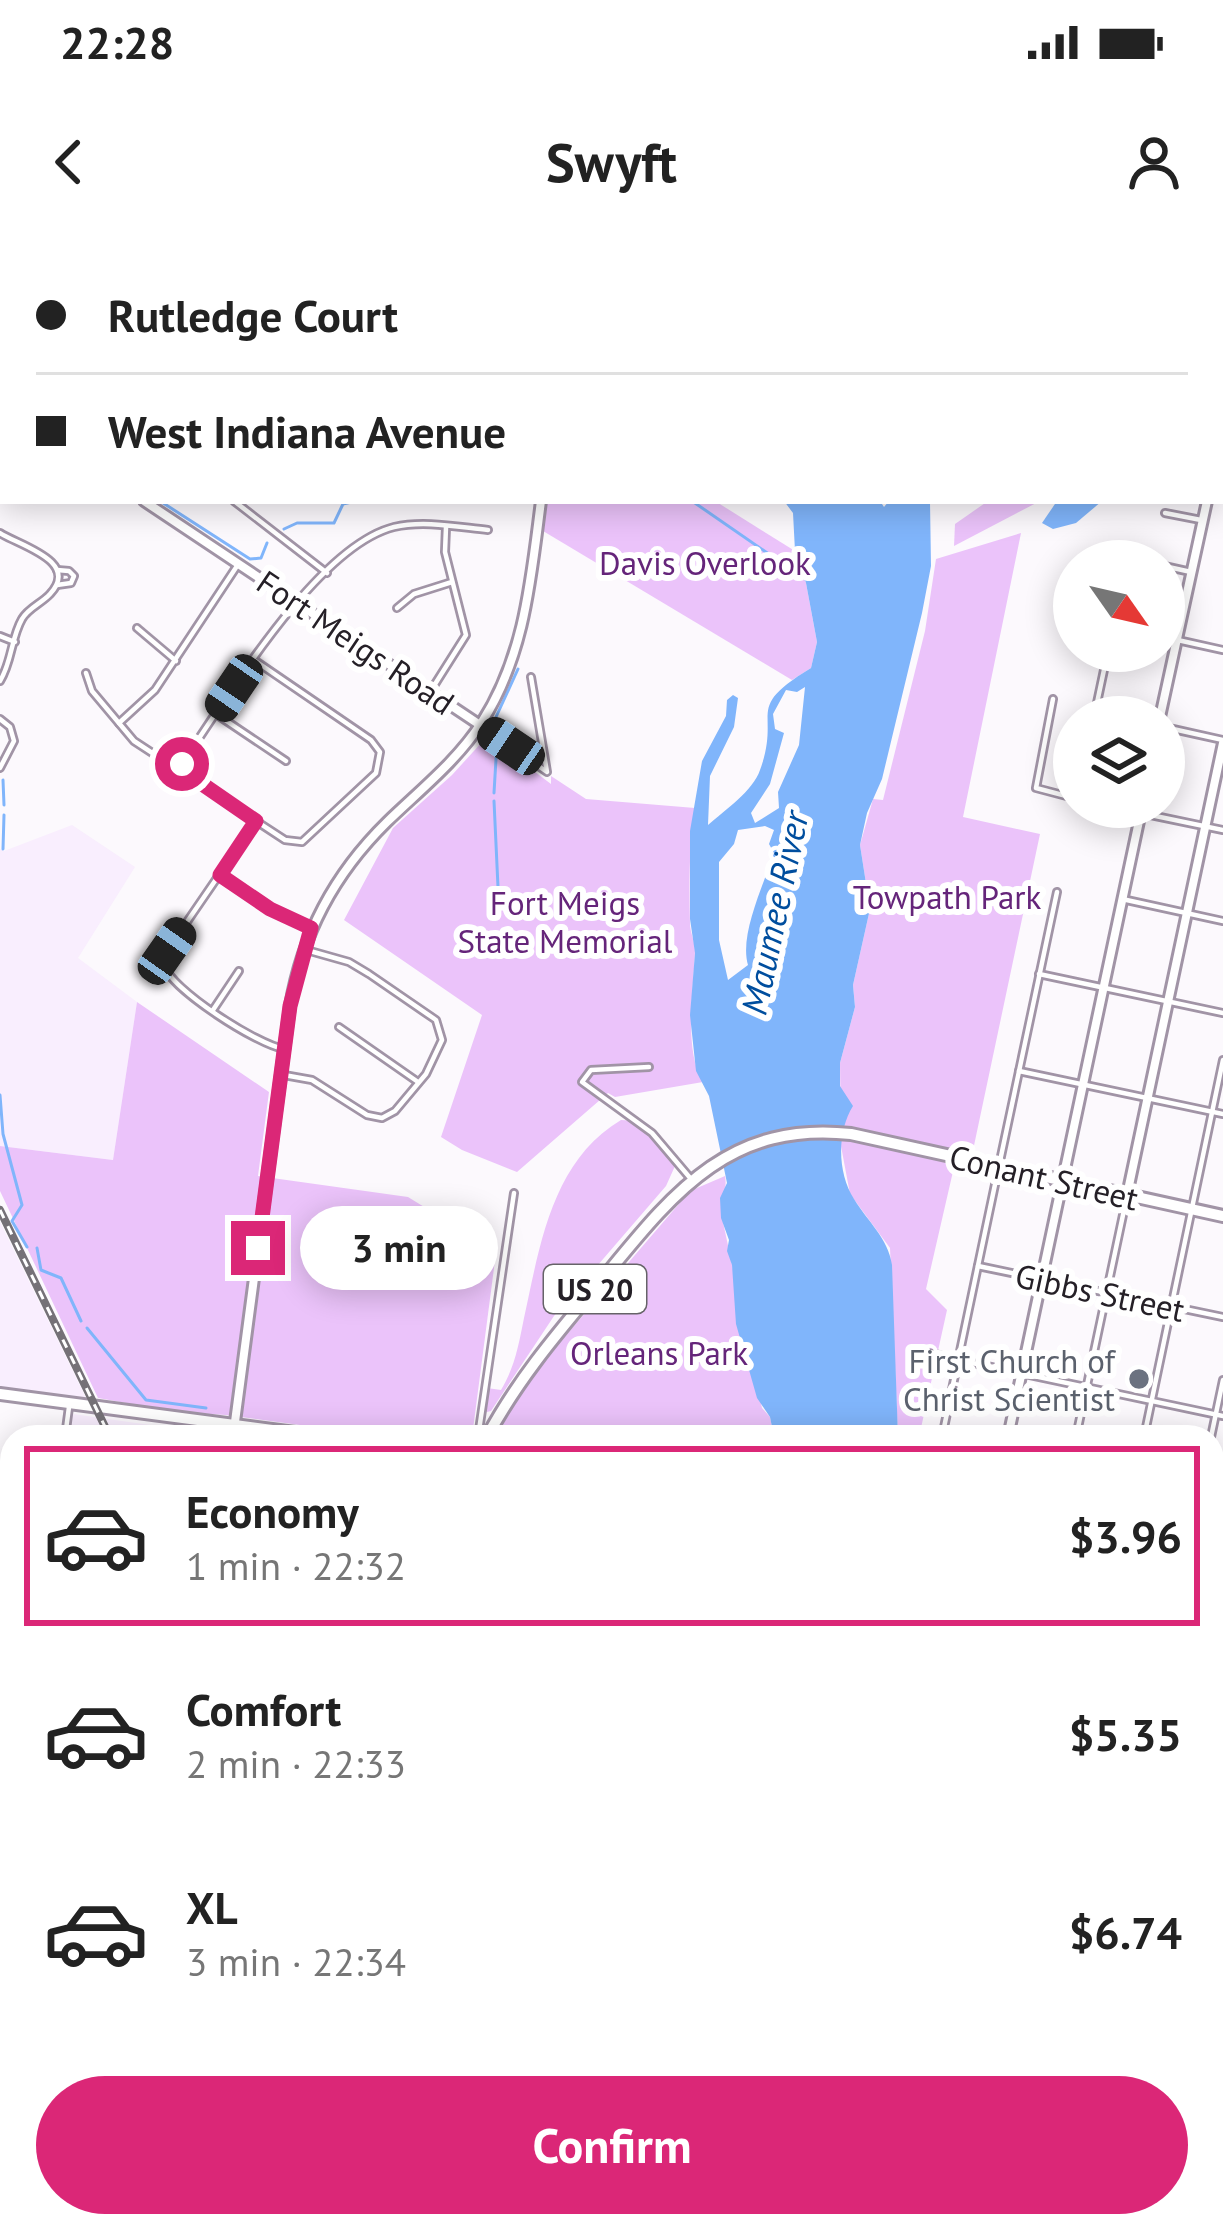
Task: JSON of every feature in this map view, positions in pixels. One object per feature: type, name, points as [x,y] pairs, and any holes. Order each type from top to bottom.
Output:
[{"type":"main road","name":"Conant Street","points":[[691,1179],[750,1145],[820,1132],[865,1137],[1223,1216]]},
{"type":"main road","name":"US 20","points":[[494,1424],[529,1366],[691,1179]]},
{"type":"main road","points":[[0,1394],[199,1425]]},
{"type":"main road","points":[[480,1419],[494,1424]]},
{"type":"street","name":"Fort Meigs Road","points":[[148,504],[547,772],[531,677]]},
{"type":"street","points":[[238,504],[327,573]]},
{"type":"street","points":[[235,1425],[280,1075],[303,949],[357,853],[457,754],[504,682],[521,631],[541,504]]},
{"type":"street","points":[[1185,601],[1206,504]]},
{"type":"street","points":[[1165,513],[1203,521]]},
{"type":"street","points":[[179,768],[296,600],[368,538],[412,525],[488,530]]},
{"type":"street","points":[[430,692],[465,638],[445,552],[446,526]]},
{"type":"street","points":[[0,533],[39,550],[56,570],[56,585]]},
{"type":"street","points":[[119,723],[148,699],[238,564]]},
{"type":"street","points":[[0,681],[25,614],[56,585],[70,583],[74,576],[56,570]]},
{"type":"street","points":[[1185,571],[1191,572]]},
{"type":"street","points":[[397,608],[414,594],[452,582]]},
{"type":"street","points":[[137,628],[176,661]]},
{"type":"street","points":[[0,636],[15,642]]},
{"type":"street","points":[[1185,642],[1223,650]]},
{"type":"street","points":[[86,673],[92,691],[139,745],[290,842],[307,840],[376,772],[381,755],[371,740],[254,660]]},
{"type":"street","points":[[1053,699],[1036,790],[1053,794]]},
{"type":"street","points":[[216,714],[286,761]]},
{"type":"street","points":[[0,719],[10,728],[14,741],[0,768]]},
{"type":"street","points":[[1079,1425],[1223,742],[1185,733]]},
{"type":"street","points":[[256,821],[164,962],[171,981],[262,1043],[284,1048]]},
{"type":"street","points":[[1185,821],[1223,830]]},
{"type":"street","points":[[1011,1425],[1137,828]]},
{"type":"street","points":[[220,875],[270,909],[311,928]]},
{"type":"street","points":[[1000,1161],[1057,892]]},
{"type":"street","points":[[1122,899],[1223,921]]},
{"type":"street","points":[[280,1075],[312,1080],[376,1118],[393,1113],[440,1046],[438,1023],[357,966],[303,949]]},
{"type":"street","points":[[213,1010],[239,971]]},
{"type":"street","points":[[1039,974],[1223,1013]]},
{"type":"street","points":[[338,1027],[418,1083]]},
{"type":"street","points":[[1146,1425],[1223,1060]]},
{"type":"street","points":[[649,1067],[591,1070],[582,1082],[643,1125],[691,1179]]},
{"type":"street","points":[[1019,1071],[1223,1114]]},
{"type":"street","points":[[944,1425],[997,1175]]},
{"type":"street","points":[[479,1425],[514,1192]]},
{"type":"street","name":"Gibbs Street","points":[[978,1266],[1223,1317]]},
{"type":"street","points":[[921,1352],[1219,1415],[1223,1380]]},
{"type":"street","points":[[67,1425],[70,1403]]},
{"type":"shaded area","points":[[72,825],[135,867],[78,958],[137,1002],[113,1160],[0,1146],[0,849]]},
{"type":"shaded area","points":[[0,1222],[87,1400],[0,1389]]},
{"type":"shaded area","points":[[66,1413],[150,1425],[64,1425]]},
{"type":"green space","name":"Davis Overlook","points":[[541,504],[720,504],[795,551],[817,642],[811,668],[792,680],[538,528]]},
{"type":"green space","points":[[984,504],[1034,504],[954,546],[955,524]]},
{"type":"green space","name":"Towpath Park","points":[[1021,533],[963,817],[1040,834],[972,1155],[957,1154],[926,1289],[947,1310],[922,1425],[897,1425],[890,1248],[850,1194],[841,1146],[840,1063],[855,1007],[853,985],[870,909],[860,845],[873,799],[883,800],[925,631],[936,559]]},
{"type":"green space","name":"Fort Meigs State Memorial","points":[[483,741],[498,744],[551,784],[551,776],[586,799],[695,808],[690,880],[695,951],[691,1036],[703,1082],[615,1097],[608,1093],[517,1172],[441,1137],[482,1015],[344,920],[393,828]]},
{"type":"green space","points":[[137,1002],[269,1092],[258,1176],[408,1197],[497,1245],[474,1425],[300,1425],[98,1398],[0,1191],[0,1146],[113,1160]]},
{"type":"green space","points":[[621,1120],[645,1130],[675,1166],[666,1186],[554,1316],[491,1411],[483,1413],[487,1388],[501,1390],[513,1364],[544,1234],[564,1181],[598,1137]]},
{"type":"green space","name":"Orleans Park","points":[[725,1176],[723,1222],[762,1408],[772,1425],[502,1425],[524,1384],[690,1191]]},
{"type":"water","name":"Maumee River","points":[[786,504],[930,504],[931,566],[922,613],[882,779],[860,845],[870,909],[853,985],[855,1007],[840,1063],[840,1086],[853,1106],[842,1140],[844,1177],[882,1238],[892,1265],[898,1425],[772,1425],[757,1398],[736,1324],[729,1240],[721,1218],[720,1198],[727,1183],[709,1096],[696,1071],[690,1015],[695,953],[690,919],[690,831],[702,761],[733,695],[738,698],[734,727],[710,776],[708,825],[756,778],[766,750],[770,703],[811,668],[817,642],[795,551],[793,513]],"holes":[[[805,687],[799,745],[778,792],[779,808],[755,823],[751,813],[770,784],[784,733],[775,729],[773,714],[786,690],[797,692]],[[765,826],[774,830],[769,844],[774,853],[747,939],[748,965],[728,980],[719,940],[719,862],[734,844],[738,830]]]},
{"type":"water","points":[[1055,504],[1098,504],[1076,523],[1053,529],[1042,523]]},
{"type":"waterway","points":[[165,504],[250,559],[261,558],[267,543]]},
{"type":"waterway","points":[[284,529],[297,523],[334,523],[343,504]]},
{"type":"waterway","points":[[696,504],[805,579]]},
{"type":"waterway","points":[[496,717],[518,669]]},
{"type":"waterway","points":[[494,793],[497,742]]},
{"type":"waterway","points":[[3,780],[4,805]]},
{"type":"waterway","points":[[494,801],[498,887]]},
{"type":"waterway","points":[[3,849],[4,815]]},
{"type":"waterway","points":[[0,1095],[3,1134],[22,1205],[12,1221],[27,1247]]},
{"type":"waterway","points":[[37,1248],[41,1270],[61,1278],[81,1321]]},
{"type":"waterway","points":[[87,1328],[146,1400],[206,1408]]},
{"type":"railway","points":[[0,1210],[104,1425]]},
{"type":"place","name":"First Church of Christ Scientist","points":[[1139,1379]]},
{"type":"route","points":[[182,764],[179,768],[256,821],[220,875],[270,909],[311,928],[290,1006],[258,1248]]}]
